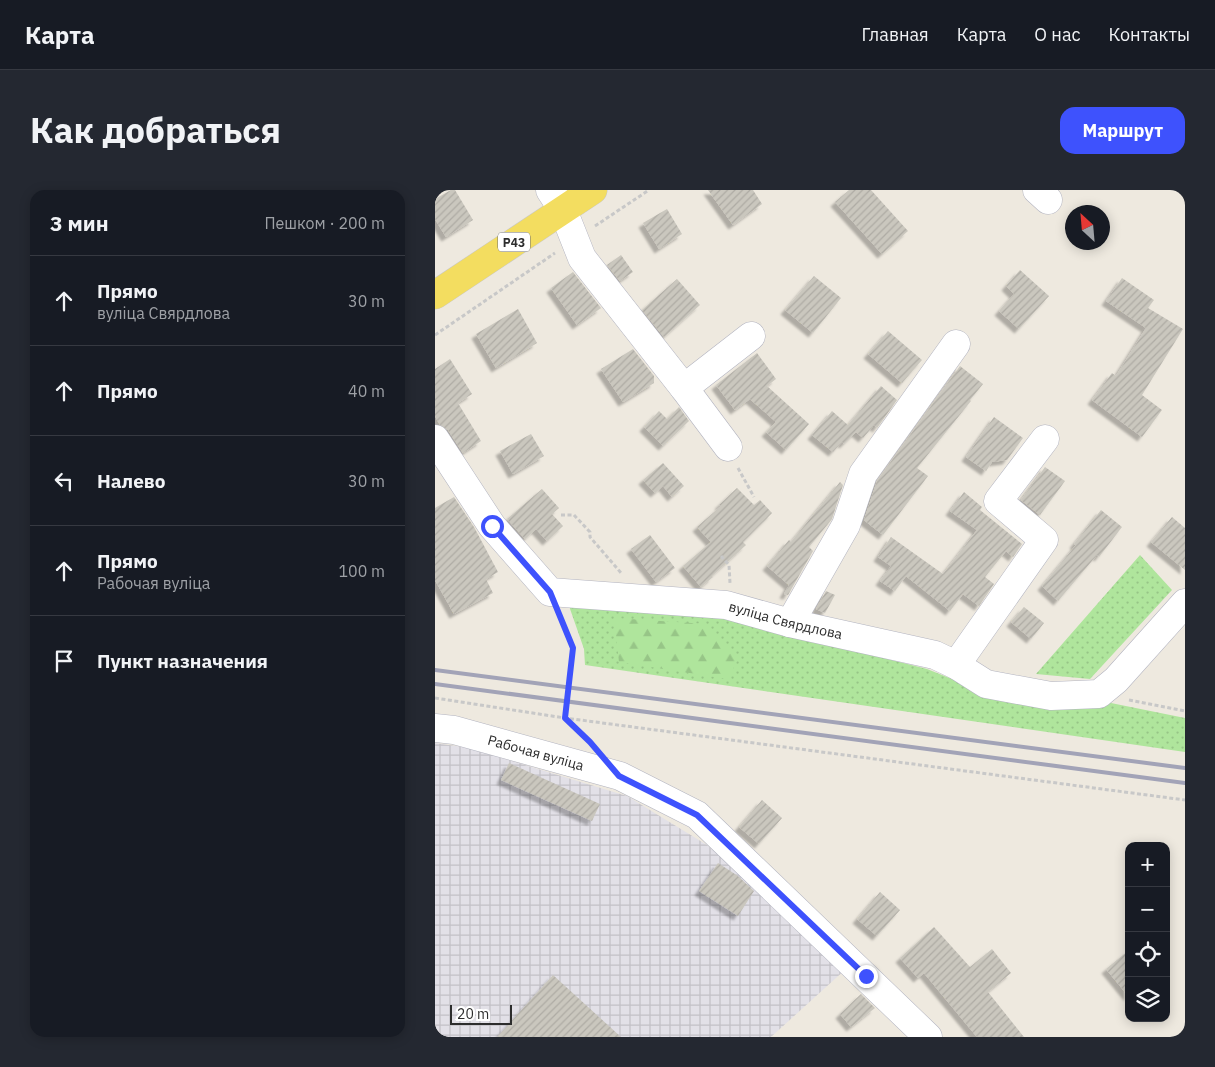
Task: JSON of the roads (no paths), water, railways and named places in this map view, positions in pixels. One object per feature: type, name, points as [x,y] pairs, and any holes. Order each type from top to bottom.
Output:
[{"type":"main road","name":"Р43","points":[[435,295],[557,200],[593,190]]},
{"type":"street","points":[[557,200],[582,258],[728,447]]},
{"type":"street","points":[[684,388],[751,336]]},
{"type":"street","points":[[790,623],[846,525],[863,474],[957,344]]},
{"type":"street","name":"вуліца Свярдлова","points":[[435,439],[492,526],[550,592],[725,605],[790,623],[935,656],[956,665],[986,684],[1051,696],[1099,694],[1116,680],[1185,603]]},
{"type":"street","points":[[956,665],[1044,540],[998,501],[1045,439]]},
{"type":"street","name":"Рабочая вуліца","points":[[435,728],[454,730],[619,776],[697,815],[928,1037]]},
{"type":"railway","points":[[435,670],[1185,768]]},
{"type":"railway","points":[[435,684],[1185,783]]}]
